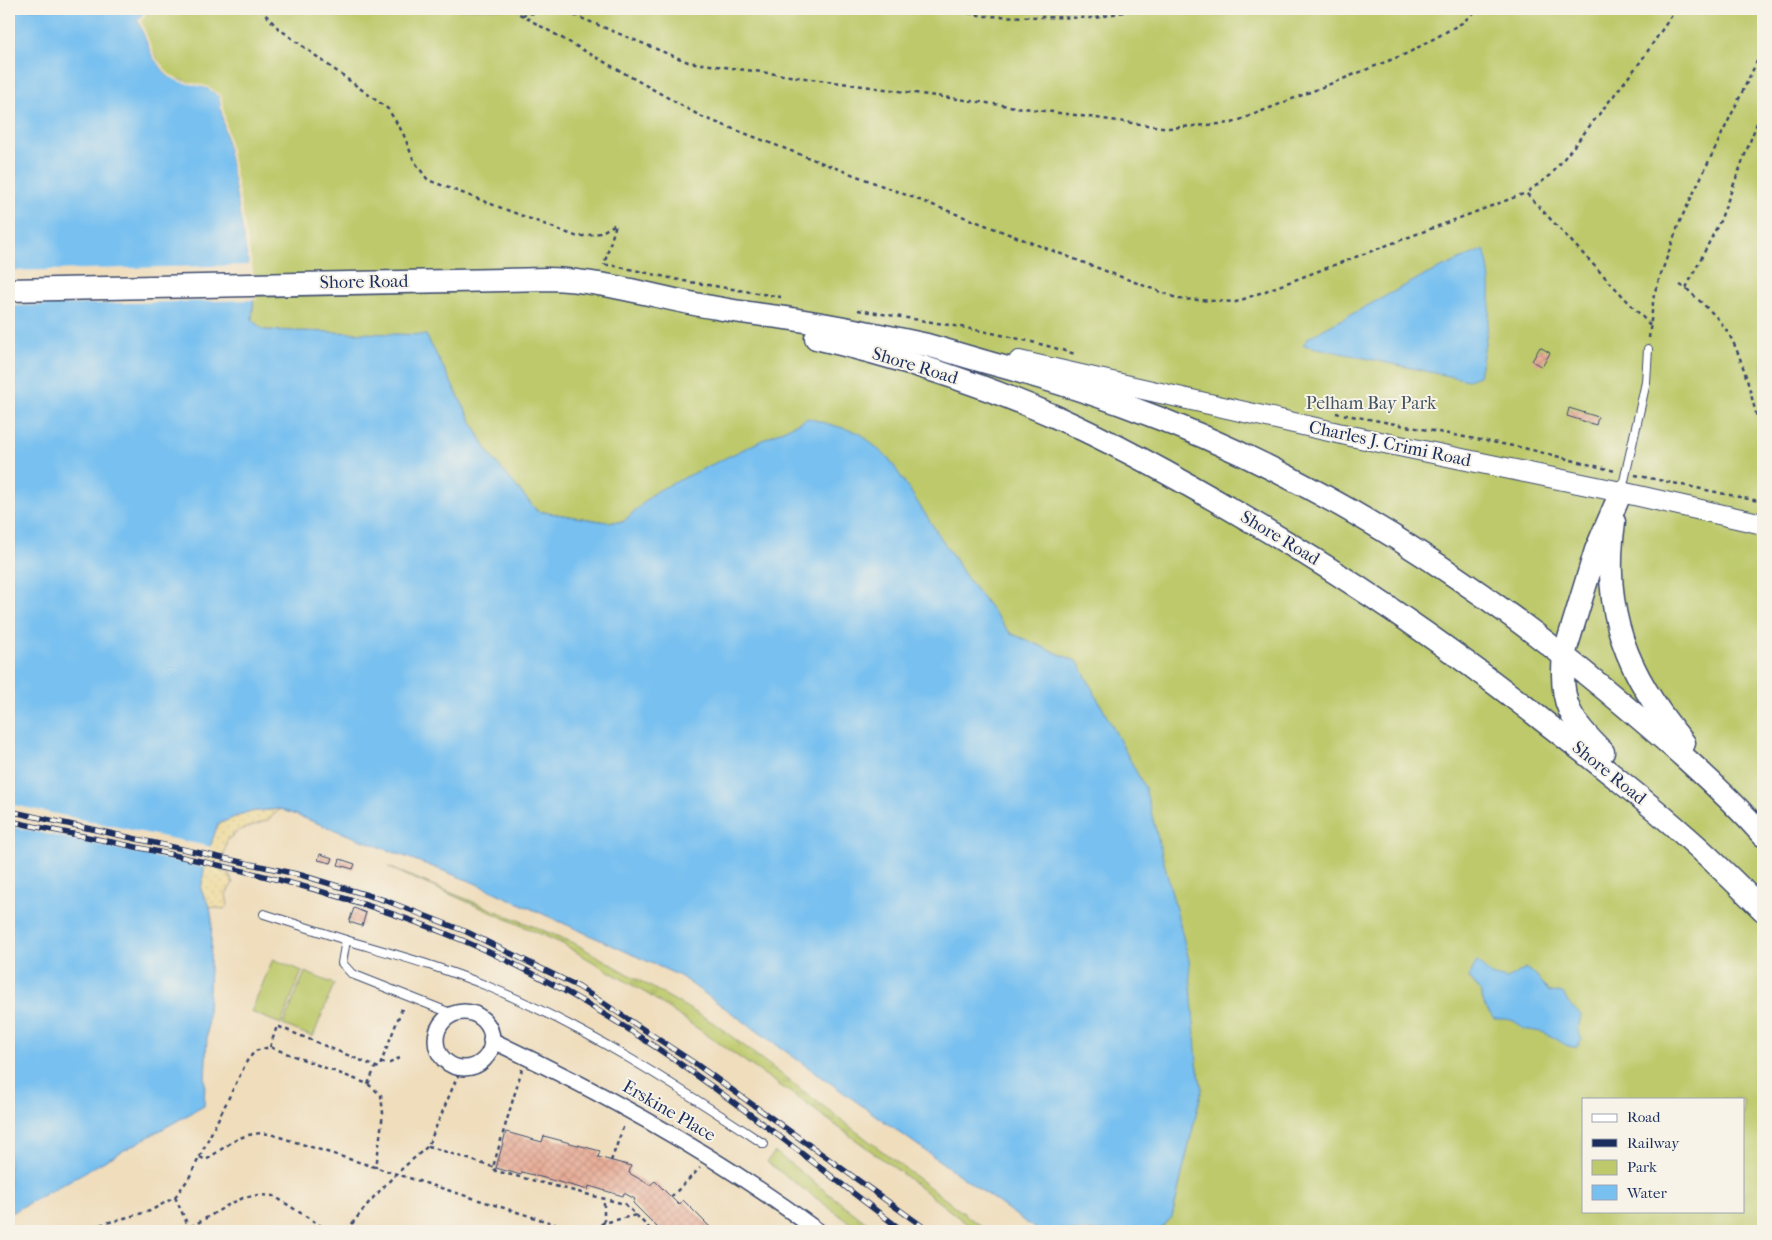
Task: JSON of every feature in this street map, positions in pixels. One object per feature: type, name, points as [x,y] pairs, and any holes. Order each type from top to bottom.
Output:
[{"type":"main road","name":"Shore Road","points":[[9,290],[565,279],[610,286],[717,308],[794,319],[929,346],[1044,378],[1124,404],[1197,434],[1345,508],[1415,550],[1484,595],[1564,655],[1633,712],[1734,804],[1763,836]]},
{"type":"main road","name":"Shore Road","points":[[717,308],[796,334],[848,346],[954,377],[1056,417],[1152,465],[1296,547],[1431,636],[1535,714],[1688,838],[1763,910]]},
{"type":"main road","name":"Charles J. Crimi Road","points":[[929,346],[980,352],[1351,436],[1621,492],[1763,524]]},
{"type":"main road","points":[[1621,492],[1596,550],[1564,655],[1563,691],[1575,722],[1688,838]]},
{"type":"main road","points":[[1621,492],[1613,531],[1611,567],[1614,607],[1618,629],[1633,669],[1654,706],[1734,804]]},
{"type":"street","points":[[465,1012],[480,1018],[486,1024],[491,1040],[488,1054],[482,1061],[476,1065],[461,1068],[447,1062],[438,1050],[436,1042],[438,1028],[442,1022],[453,1014],[465,1012]]},
{"type":"street","name":"Erskine Place","points":[[491,1040],[630,1109],[710,1157],[818,1231]]},
{"type":"lane","points":[[1621,492],[1646,382],[1648,349]]},
{"type":"lane","points":[[264,914],[486,985],[539,1008],[607,1044],[764,1144]]},
{"type":"lane","points":[[346,940],[342,963],[357,978],[453,1014]]},
{"type":"path","points":[[260,9],[278,28],[388,109],[403,133],[414,161],[428,180],[578,237],[600,233],[616,224],[604,265]]},
{"type":"path","points":[[513,9],[702,117],[1179,299],[1236,302],[1526,193],[1550,176],[1641,61],[1676,9]]},
{"type":"path","points":[[521,15],[558,9],[688,62],[1169,128],[1232,124],[1408,53],[1462,23],[1478,9]]},
{"type":"path","points":[[945,9],[985,16],[1095,18],[1137,9]]},
{"type":"path","points":[[1648,349],[1654,294],[1679,223],[1763,48]]},
{"type":"path","points":[[1686,288],[1720,221],[1763,106]]},
{"type":"path","points":[[1526,193],[1650,325]]},
{"type":"path","points":[[1680,285],[1686,288],[1722,324],[1734,343],[1763,441]]},
{"type":"path","points":[[270,1047],[277,1026],[380,1068],[407,996]]},
{"type":"path","points":[[77,1231],[150,1211],[175,1196],[189,1178],[247,1061],[255,1051],[270,1047],[368,1084],[381,1095],[383,1113],[376,1168]]},
{"type":"path","points":[[494,1167],[526,1056]]},
{"type":"path","points":[[381,1063],[390,1063],[401,1057]]},
{"type":"path","points":[[368,1084],[376,1066]]},
{"type":"path","points":[[348,1231],[351,1224],[371,1200],[396,1174],[428,1146],[461,1068]]},
{"type":"path","points":[[611,1161],[630,1109]]},
{"type":"path","points":[[200,1157],[206,1160],[234,1140],[249,1134],[257,1132],[270,1134],[577,1231]]},
{"type":"path","points":[[428,1146],[494,1167],[496,1171],[625,1204],[652,1231]]},
{"type":"path","points":[[671,1197],[710,1157]]},
{"type":"path","points":[[184,1231],[243,1198],[258,1195],[274,1196],[329,1231]]},
{"type":"path","points":[[175,1196],[189,1228]]},
{"type":"path","points":[[604,1198],[604,1223]]},
{"type":"path","points":[[586,1231],[604,1223],[636,1215]]},
{"type":"green space","name":"Pelham Bay Park","points":[[177,9],[1763,9],[1763,1231],[1159,1231],[1172,1217],[1202,1089],[1197,1063],[1078,662],[1010,633],[967,578],[655,492],[623,522],[607,522],[537,511],[489,454],[426,336],[263,330],[252,320],[254,293],[207,88],[168,76],[146,41],[138,20],[146,10],[177,13]]},
{"type":"green space","points":[[388,867],[574,943],[714,1023],[987,1231],[976,1231],[900,1172],[801,1100],[649,995],[561,943]]},
{"type":"green space","points":[[273,959],[302,971],[281,1024],[251,1012]]},
{"type":"green space","points":[[305,972],[334,984],[313,1037],[283,1025]]},
{"type":"green space","points":[[775,1152],[877,1231],[861,1231],[767,1162]]},
{"type":"sand","points":[[280,809],[268,820],[238,831],[227,840],[221,871],[228,872],[233,883],[226,894],[228,905],[224,909],[210,907],[203,896],[201,873],[218,824],[247,812]]},
{"type":"water","points":[[9,9],[177,9],[177,13],[146,10],[138,20],[153,57],[168,76],[207,88],[219,96],[254,294],[252,320],[264,330],[426,335],[489,454],[537,511],[607,522],[623,522],[655,492],[808,418],[860,433],[890,460],[967,578],[1010,633],[1078,662],[1145,788],[1189,960],[1197,1063],[1202,1089],[1172,1217],[1159,1231],[1038,1231],[680,976],[470,881],[280,809],[247,812],[218,824],[206,858],[201,890],[210,907],[212,920],[204,1106],[9,1214]]},
{"type":"water","points":[[1484,249],[1488,265],[1490,296],[1488,328],[1479,376],[1468,380],[1303,345],[1309,337],[1421,277]]},
{"type":"water","points":[[1477,961],[1491,975],[1507,979],[1526,968],[1536,975],[1549,992],[1563,993],[1568,1003],[1581,1015],[1578,1030],[1582,1040],[1577,1047],[1567,1045],[1545,1033],[1523,1029],[1517,1023],[1510,1020],[1494,1019],[1485,1007],[1480,991],[1468,978]]},
{"type":"pier","points":[[177,9],[180,9],[180,14],[178,15],[147,12],[141,21],[155,56],[169,74],[181,80],[207,86],[221,95],[257,293],[256,300],[9,306],[9,271],[249,265],[219,96],[207,88],[180,82],[168,76],[153,57],[138,20],[146,10],[177,13]]},
{"type":"pier","points":[[9,804],[212,847],[206,868],[9,826]]},
{"type":"building","points":[[1540,347],[1550,353],[1542,367],[1532,361]]},
{"type":"building","points":[[1569,408],[1598,417],[1596,425],[1567,416]]},
{"type":"building","points":[[320,854],[333,858],[331,863],[318,860]]},
{"type":"building","points":[[340,859],[355,864],[353,869],[338,865]]},
{"type":"building","points":[[354,908],[366,913],[362,926],[349,922]]},
{"type":"building","points":[[506,1132],[542,1142],[544,1136],[600,1151],[598,1157],[631,1166],[629,1173],[650,1185],[655,1181],[679,1205],[683,1200],[714,1231],[656,1231],[657,1227],[633,1203],[635,1199],[624,1193],[623,1196],[589,1186],[588,1190],[522,1172],[521,1175],[496,1168]]},
{"type":"railway","points":[[9,811],[301,875],[387,901],[467,932],[579,987],[696,1064],[929,1231]]},
{"type":"railway","points":[[9,821],[182,857],[297,885],[353,901],[464,941],[524,969],[638,1035],[746,1111],[903,1231]]}]
